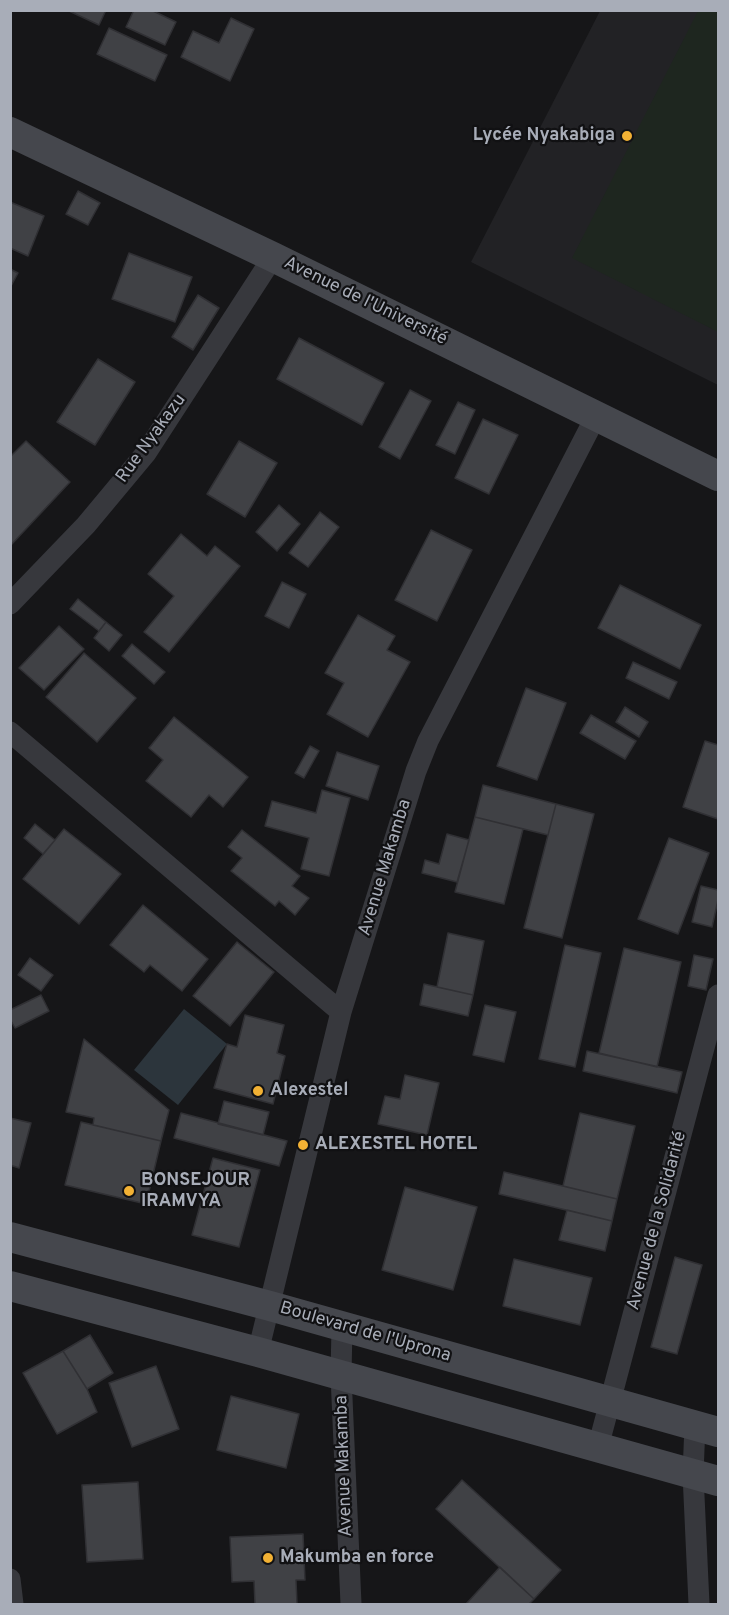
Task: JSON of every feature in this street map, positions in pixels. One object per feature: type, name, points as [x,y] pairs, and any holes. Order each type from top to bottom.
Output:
[{"type":"street","name":"Avenue de l'Université","points":[[10,132],[273,257],[718,476]]},
{"type":"street","name":"Rue Nyakazu","points":[[10,604],[86,525],[146,453],[273,257]]},
{"type":"street","name":"Avenue Makamba","points":[[258,1352],[341,1012],[416,771],[428,741],[596,416]]},
{"type":"street","points":[[10,732],[341,1012]]},
{"type":"street","name":"Avenue de la Solidarité","points":[[598,1447],[718,995]]},
{"type":"street","name":"Boulevard de l'Uprona","points":[[10,1237],[270,1306],[707,1429]]},
{"type":"street","points":[[10,1286],[258,1352],[706,1477]]},
{"type":"street","name":"Avenue Makamba","points":[[342,1327],[341,1375],[351,1605]]},
{"type":"street","points":[[699,1605],[707,1429]]},
{"type":"street","points":[[10,1579],[13,1605]]},
{"type":"shaded area","name":"Lycée Nyakabiga","points":[[600,11],[718,11],[718,385],[471,262]]},
{"type":"shaded area","points":[[698,11],[718,11],[718,332],[572,258]]},
{"type":"shaded area","points":[[184,1009],[227,1044],[178,1105],[134,1070]]},
{"type":"building","points":[[67,10],[106,10],[99,25]]},
{"type":"building","points":[[134,10],[151,10],[176,22],[165,45],[126,27]]},
{"type":"building","points":[[231,18],[254,29],[230,81],[181,57],[193,31],[219,43]]},
{"type":"building","points":[[109,28],[167,55],[155,81],[97,54]]},
{"type":"building","points":[[78,191],[100,203],[88,225],[66,214]]},
{"type":"building","points":[[10,202],[44,216],[28,256],[10,248]]},
{"type":"building","points":[[129,253],[192,277],[175,322],[112,299]]},
{"type":"building","points":[[10,269],[18,273],[10,288]]},
{"type":"building","points":[[198,295],[219,308],[193,350],[172,337]]},
{"type":"building","points":[[299,338],[384,383],[362,425],[277,379]]},
{"type":"building","points":[[98,359],[135,382],[95,445],[57,422]]},
{"type":"building","points":[[410,390],[431,401],[400,459],[379,447]]},
{"type":"building","points":[[458,402],[475,410],[455,454],[436,445]]},
{"type":"building","points":[[483,419],[518,435],[489,494],[455,478]]},
{"type":"building","points":[[26,441],[70,482],[11,545],[10,457]]},
{"type":"building","points":[[239,441],[277,463],[245,517],[207,494]]},
{"type":"building","points":[[279,505],[300,524],[277,551],[256,532]]},
{"type":"building","points":[[320,512],[339,527],[308,567],[289,553]]},
{"type":"building","points":[[431,530],[472,550],[437,621],[395,600]]},
{"type":"building","points":[[181,534],[207,556],[215,546],[240,566],[169,652],[144,632],[174,596],[148,574]]},
{"type":"building","points":[[282,582],[306,594],[289,628],[265,616]]},
{"type":"building","points":[[620,585],[701,625],[680,669],[598,628]]},
{"type":"building","points":[[78,599],[106,622],[99,631],[70,609]]},
{"type":"building","points":[[358,615],[395,636],[387,650],[410,662],[368,737],[327,714],[344,683],[325,673]]},
{"type":"building","points":[[106,622],[122,635],[109,651],[94,638]]},
{"type":"building","points":[[59,626],[84,649],[44,690],[19,668]]},
{"type":"building","points":[[132,644],[165,672],[154,684],[122,656]]},
{"type":"building","points":[[84,653],[136,698],[97,742],[46,697]]},
{"type":"building","points":[[633,662],[677,682],[669,699],[626,678]]},
{"type":"building","points":[[526,688],[566,703],[537,780],[497,766]]},
{"type":"building","points":[[625,707],[648,722],[639,737],[616,722]]},
{"type":"building","points":[[591,715],[636,741],[625,759],[580,733]]},
{"type":"building","points":[[174,717],[248,777],[223,807],[209,795],[191,817],[146,781],[163,760],[149,748]]},
{"type":"building","points":[[705,741],[718,745],[718,819],[683,807]]},
{"type":"building","points":[[310,746],[319,751],[304,778],[295,773]]},
{"type":"building","points":[[337,752],[379,766],[368,800],[326,786]]},
{"type":"building","points":[[483,785],[556,804],[548,835],[475,817]]},
{"type":"building","points":[[322,790],[350,798],[329,876],[301,869],[309,838],[265,826],[272,801],[316,813]]},
{"type":"building","points":[[556,804],[594,814],[562,938],[524,928]]},
{"type":"building","points":[[475,817],[523,829],[504,904],[455,892]]},
{"type":"building","points":[[35,824],[55,840],[43,854],[24,838]]},
{"type":"building","points":[[64,829],[121,874],[79,924],[23,879]]},
{"type":"building","points":[[242,830],[300,876],[292,886],[309,898],[295,915],[279,901],[275,906],[231,871],[242,858],[228,847]]},
{"type":"building","points":[[447,834],[469,840],[457,882],[422,873],[425,860],[439,864]]},
{"type":"building","points":[[669,838],[709,853],[678,934],[638,919]]},
{"type":"building","points":[[701,886],[718,890],[712,927],[692,922]]},
{"type":"building","points":[[143,905],[208,959],[182,991],[150,965],[144,972],[110,945]]},
{"type":"building","points":[[448,933],[484,941],[473,995],[437,987]]},
{"type":"building","points":[[237,942],[274,972],[230,1026],[193,996]]},
{"type":"building","points":[[565,945],[601,953],[575,1067],[539,1059]]},
{"type":"building","points":[[624,948],[681,962],[657,1067],[599,1053]]},
{"type":"building","points":[[694,955],[713,959],[706,990],[688,986]]},
{"type":"building","points":[[30,958],[53,975],[41,991],[18,975]]},
{"type":"building","points":[[424,984],[473,995],[468,1016],[420,1005]]},
{"type":"building","points":[[41,995],[49,1011],[15,1028],[10,1019],[10,1010]]},
{"type":"building","points":[[485,1005],[516,1012],[504,1062],[473,1055]]},
{"type":"building","points":[[245,1015],[284,1025],[277,1053],[285,1056],[273,1104],[214,1088],[227,1044],[237,1047]]},
{"type":"building","points":[[84,1039],[169,1110],[161,1141],[93,1125],[94,1118],[66,1112]]},
{"type":"building","points":[[587,1051],[682,1072],[677,1093],[583,1071]]},
{"type":"building","points":[[405,1075],[439,1083],[427,1135],[378,1124],[385,1096],[400,1099]]},
{"type":"building","points":[[224,1101],[269,1112],[263,1135],[218,1124]]},
{"type":"building","points":[[181,1113],[287,1141],[279,1166],[174,1138]]},
{"type":"building","points":[[580,1113],[635,1126],[617,1199],[563,1186]]},
{"type":"building","points":[[10,1118],[31,1123],[19,1168],[10,1165]]},
{"type":"building","points":[[81,1122],[161,1141],[146,1204],[65,1185]]},
{"type":"building","points":[[213,1158],[260,1170],[239,1247],[192,1235]]},
{"type":"building","points":[[504,1172],[617,1199],[612,1221],[499,1194]]},
{"type":"building","points":[[405,1187],[477,1207],[453,1290],[382,1270]]},
{"type":"building","points":[[567,1210],[612,1221],[605,1251],[559,1240]]},
{"type":"building","points":[[675,1257],[702,1265],[677,1354],[651,1347]]},
{"type":"building","points":[[514,1259],[592,1278],[580,1325],[503,1306]]},
{"type":"building","points":[[90,1335],[113,1373],[87,1389],[63,1351]]},
{"type":"building","points":[[63,1351],[87,1389],[97,1412],[57,1434],[23,1373]]},
{"type":"building","points":[[156,1366],[179,1429],[132,1447],[109,1383]]},
{"type":"building","points":[[231,1396],[299,1414],[286,1468],[217,1450]]},
{"type":"building","points":[[462,1480],[561,1570],[534,1599],[436,1509]]},
{"type":"building","points":[[138,1482],[143,1559],[87,1562],[82,1485]]},
{"type":"building","name":"Makumba en force","points":[[303,1534],[305,1580],[296,1580],[297,1604],[255,1604],[254,1581],[232,1582],[230,1537]]},
{"type":"building","points":[[500,1567],[534,1599],[529,1604],[466,1604]]},
{"type":"place","name":"Lycée Nyakabiga","points":[[627,136]]},
{"type":"place","name":"Alexestel","points":[[258,1091]]},
{"type":"place","name":"ALEXESTEL HOTEL","points":[[303,1145]]},
{"type":"place","name":"BONSEJOUR IRAMVYA","points":[[129,1191]]},
{"type":"place","name":"Makumba en force","points":[[268,1558]]}]
